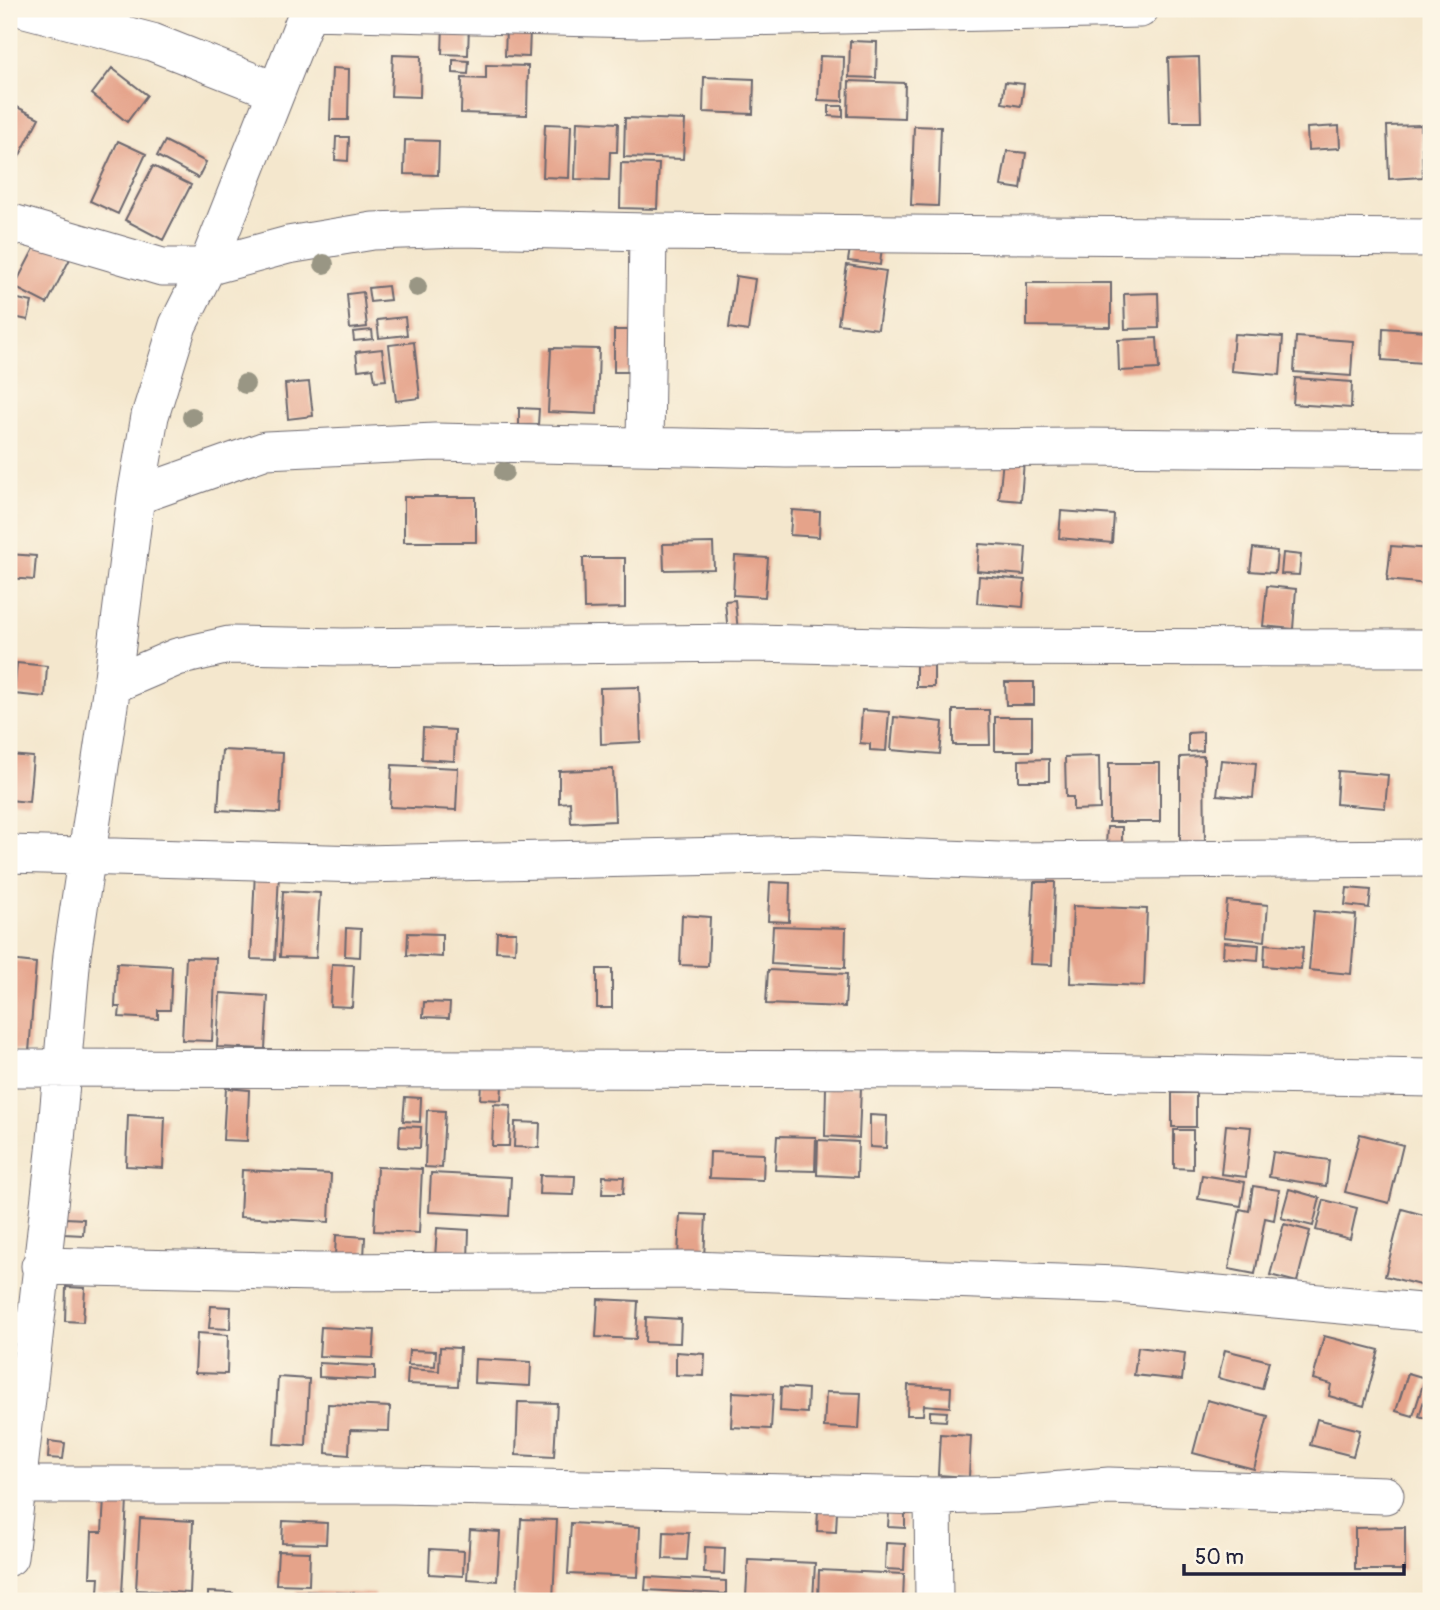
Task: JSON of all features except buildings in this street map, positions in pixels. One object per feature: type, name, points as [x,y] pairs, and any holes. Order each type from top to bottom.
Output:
[{"type":"street","points":[[25,9],[152,42],[276,90]]},
{"type":"street","points":[[9,1557],[12,1485],[63,1069],[72,955],[112,685],[136,496],[150,416],[178,325],[207,267],[309,10],[639,19],[1140,9]]},
{"type":"street","points":[[9,222],[162,267],[207,267],[288,245],[373,231],[462,228],[1431,238]]},
{"type":"street","points":[[645,446],[648,232]]},
{"type":"street","points":[[136,496],[266,450],[435,442],[645,446],[1431,450]]},
{"type":"street","points":[[112,685],[177,657],[229,645],[343,647],[749,643],[928,647],[1431,648]]},
{"type":"street","points":[[9,855],[86,854],[363,864],[814,854],[999,861],[1431,858]]},
{"type":"street","points":[[9,1068],[949,1069],[1431,1078]]},
{"type":"street","points":[[40,1266],[316,1272],[690,1270],[872,1279],[1118,1285],[1431,1313]]},
{"type":"street","points":[[12,1485],[393,1485],[933,1496],[1016,1494],[1109,1486],[1385,1495]]},
{"type":"street","points":[[933,1496],[934,1601]]}]
